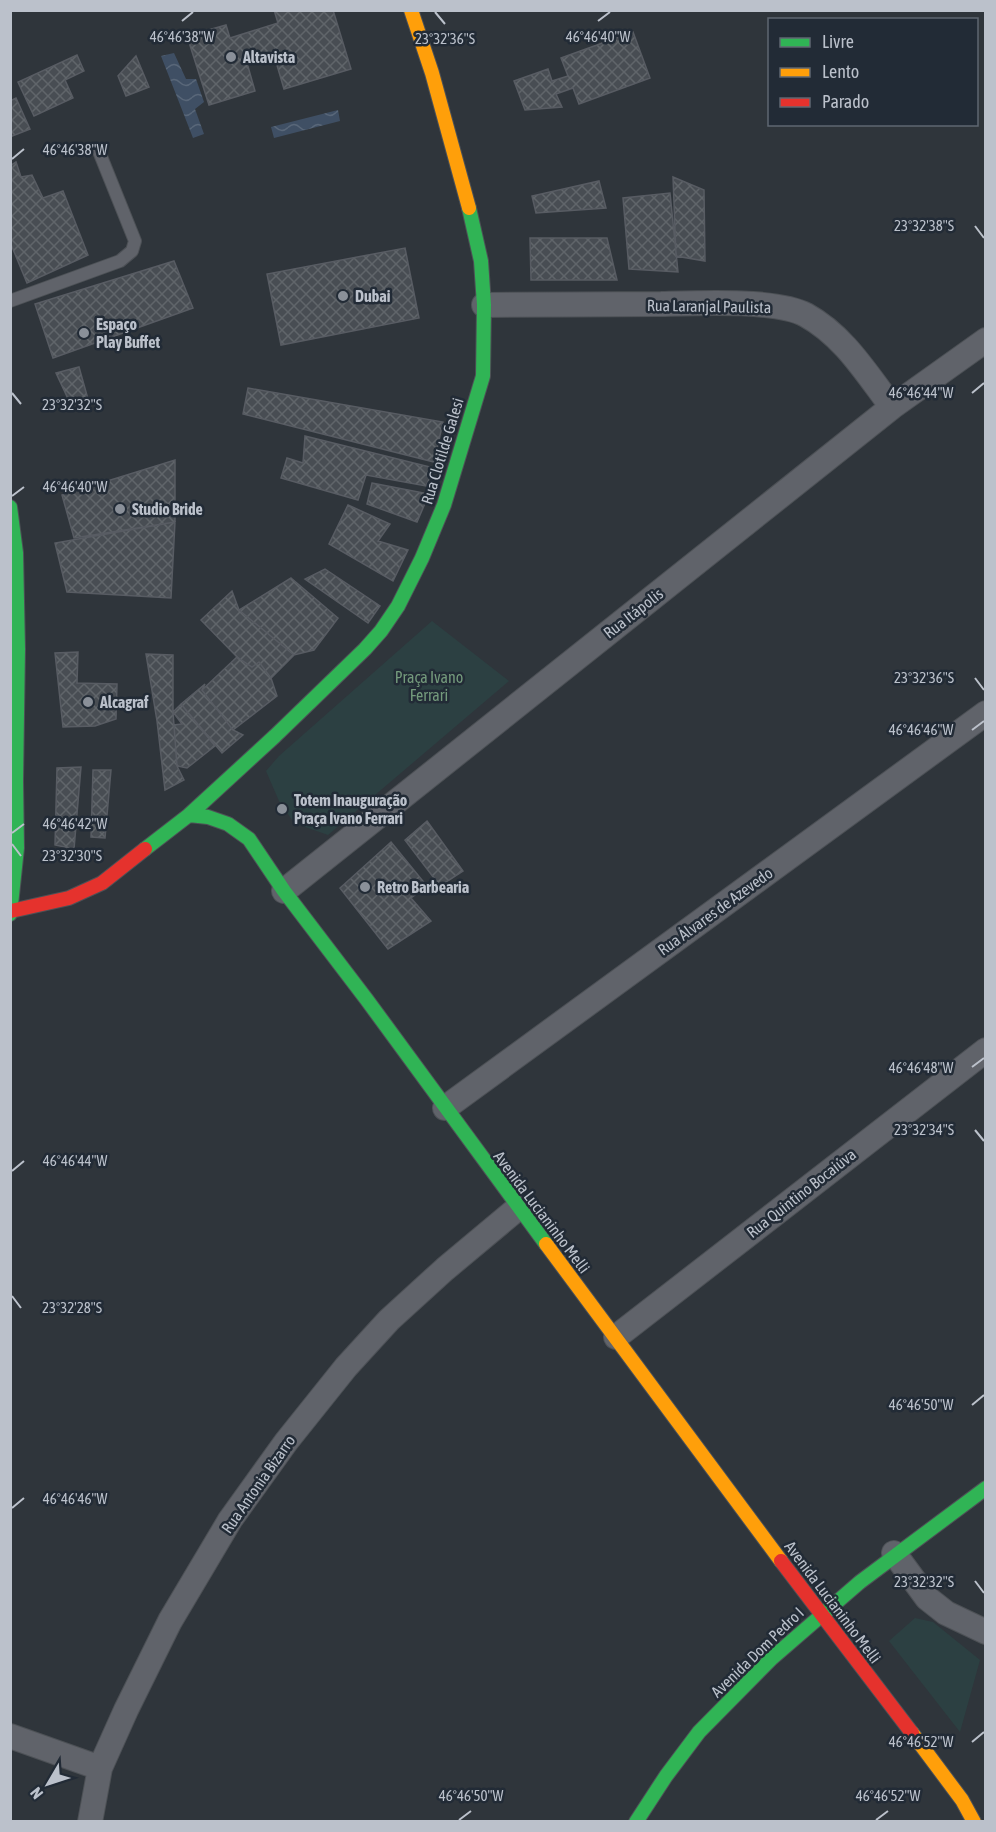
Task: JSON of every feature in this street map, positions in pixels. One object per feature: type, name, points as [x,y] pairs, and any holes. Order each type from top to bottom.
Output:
[{"type":"street","name":"Rua Clotilde Galesi","points":[[189,815],[365,649],[398,606],[422,558],[444,505],[483,376],[484,305],[481,261],[470,211],[432,73],[411,10]]},
{"type":"street","name":"Rua Laranjal Paulista","points":[[484,305],[715,303],[777,306],[803,313],[841,340],[892,407]]},
{"type":"street","name":"Rua Itápolis","points":[[284,891],[892,407],[986,340]]},
{"type":"street","points":[[10,507],[16,554],[18,649],[17,848],[11,912],[69,898],[102,883],[189,815]]},
{"type":"street","name":"Rua Álvares de Azevedo","points":[[445,1108],[986,713]]},
{"type":"street","name":"Avenida Lucianinho Melli","points":[[189,815],[208,817],[228,824],[249,839],[284,891],[367,1000],[518,1208],[820,1614],[962,1800],[974,1821]]},
{"type":"street","name":"Rua Quintino Bocaiúva","points":[[616,1337],[986,1050]]},
{"type":"street","name":"Rua Antonia Bizarro","points":[[90,1821],[100,1768],[126,1710],[170,1621],[230,1521],[286,1442],[346,1367],[389,1320],[518,1208]]},
{"type":"street","name":"Avenida Dom Pedro I","points":[[636,1821],[662,1781],[700,1731],[772,1657],[894,1553],[986,1488]]},
{"type":"street","points":[[894,1553],[927,1598],[946,1613],[986,1632]]},
{"type":"street","points":[[10,1736],[100,1768]]},
{"type":"lane","points":[[10,301],[120,261],[132,251],[135,241],[98,149]]},
{"type":"green space","name":"Praça Ivano Ferrari","points":[[432,621],[509,681],[328,835],[294,823],[279,801],[266,771],[279,756]]},
{"type":"green space","points":[[915,1618],[933,1622],[980,1660],[960,1732],[889,1641]]},
{"type":"water","points":[[174,53],[186,79],[196,79],[204,102],[195,109],[204,134],[193,138],[161,56]]},
{"type":"water","points":[[338,110],[340,121],[274,138],[271,127]]},
{"type":"building","name":"Altavista","points":[[274,10],[333,10],[351,69],[284,89],[274,55],[247,63],[255,91],[209,105],[187,36],[226,25],[230,38],[278,23]]},
{"type":"building","points":[[633,32],[650,78],[579,104],[573,88],[556,94],[562,107],[525,110],[514,81],[548,69],[552,81],[568,76],[561,58]]},
{"type":"building","points":[[77,55],[84,71],[65,80],[73,98],[34,116],[18,82]]},
{"type":"building","points":[[136,56],[149,87],[126,96],[118,76]]},
{"type":"building","points":[[16,98],[30,129],[10,137],[10,101]]},
{"type":"building","points":[[16,162],[21,177],[32,175],[43,198],[63,191],[88,255],[27,283],[10,242],[10,166]]},
{"type":"building","points":[[673,177],[704,190],[705,261],[676,256]]},
{"type":"building","points":[[599,181],[606,208],[536,213],[532,196]]},
{"type":"building","points":[[670,193],[678,272],[629,269],[623,198]]},
{"type":"building","points":[[530,238],[607,238],[617,280],[531,280]]},
{"type":"building","name":"Dubai","points":[[405,248],[419,318],[281,345],[267,274]]},
{"type":"building","name":"Espaço Play Buffet","points":[[174,261],[193,308],[53,358],[35,304]]},
{"type":"building","points":[[79,367],[88,399],[71,405],[56,373]]},
{"type":"building","points":[[248,388],[443,422],[434,462],[243,414]]},
{"type":"building","points":[[305,436],[434,468],[426,486],[366,475],[358,500],[281,478],[287,458],[303,463]]},
{"type":"building","name":"Studio Bride","points":[[175,460],[175,522],[74,538],[62,495]]},
{"type":"building","points":[[372,483],[429,494],[417,522],[367,504]]},
{"type":"building","points":[[348,505],[390,524],[378,541],[408,550],[393,581],[329,544]]},
{"type":"building","points":[[175,522],[171,598],[67,592],[55,543]]},
{"type":"building","points":[[325,569],[380,606],[368,623],[305,579]]},
{"type":"building","points":[[291,578],[338,618],[314,650],[294,655],[239,610]]},
{"type":"building","points":[[232,591],[239,610],[294,655],[271,678],[259,662],[252,667],[237,657],[201,620]]},
{"type":"building","name":"Alcagraf","points":[[78,652],[77,683],[117,684],[116,719],[95,726],[63,727],[55,653]]},
{"type":"building","points":[[146,654],[173,655],[173,712],[177,766],[184,780],[165,790],[157,721]]},
{"type":"building","points":[[237,657],[252,667],[259,662],[271,678],[277,696],[233,730],[202,690]]},
{"type":"building","points":[[205,684],[202,690],[233,730],[243,735],[222,753],[181,704]]},
{"type":"building","points":[[181,704],[215,746],[187,768],[177,766],[174,725],[182,724],[173,712]]},
{"type":"building","points":[[81,767],[74,849],[55,845],[57,768]]},
{"type":"building","points":[[93,770],[111,770],[105,838],[91,837]]},
{"type":"building","points":[[427,821],[463,871],[440,886],[405,840]]},
{"type":"building","points":[[391,842],[427,886],[411,898],[431,921],[388,949],[340,888]]},
{"type":"traffic: fast","points":[[189,815],[365,649],[398,606],[422,558],[444,505],[483,376],[484,305],[481,261],[469,208]]},
{"type":"traffic: fast","points":[[10,507],[16,553],[18,649],[17,848],[10,914]]},
{"type":"traffic: fast","points":[[145,849],[189,815],[208,817],[228,824],[249,839],[284,891],[546,1244]]},
{"type":"traffic: fast","points":[[636,1822],[666,1776],[699,1732],[771,1659],[860,1582],[986,1488]]},
{"type":"traffic: slow","points":[[411,10],[432,73],[469,208]]},
{"type":"traffic: slow","points":[[546,1244],[781,1561]]},
{"type":"traffic: slow","points":[[912,1733],[962,1800],[974,1822]]},
{"type":"traffic: jam","points":[[11,911],[69,898],[102,883],[145,849]]},
{"type":"traffic: jam","points":[[781,1561],[912,1733]]},
{"type":"place","name":"Altavista","points":[[231,57]]},
{"type":"place","name":"Dubai","points":[[343,296]]},
{"type":"place","name":"Espaço Play Buffet","points":[[84,333]]},
{"type":"place","name":"Studio Bride","points":[[120,509]]},
{"type":"place","name":"Alcagraf","points":[[88,702]]},
{"type":"place","name":"Totem Inauguração Praça Ivano Ferrari","points":[[282,809]]},
{"type":"place","name":"Retro Barbearia","points":[[365,887]]}]
